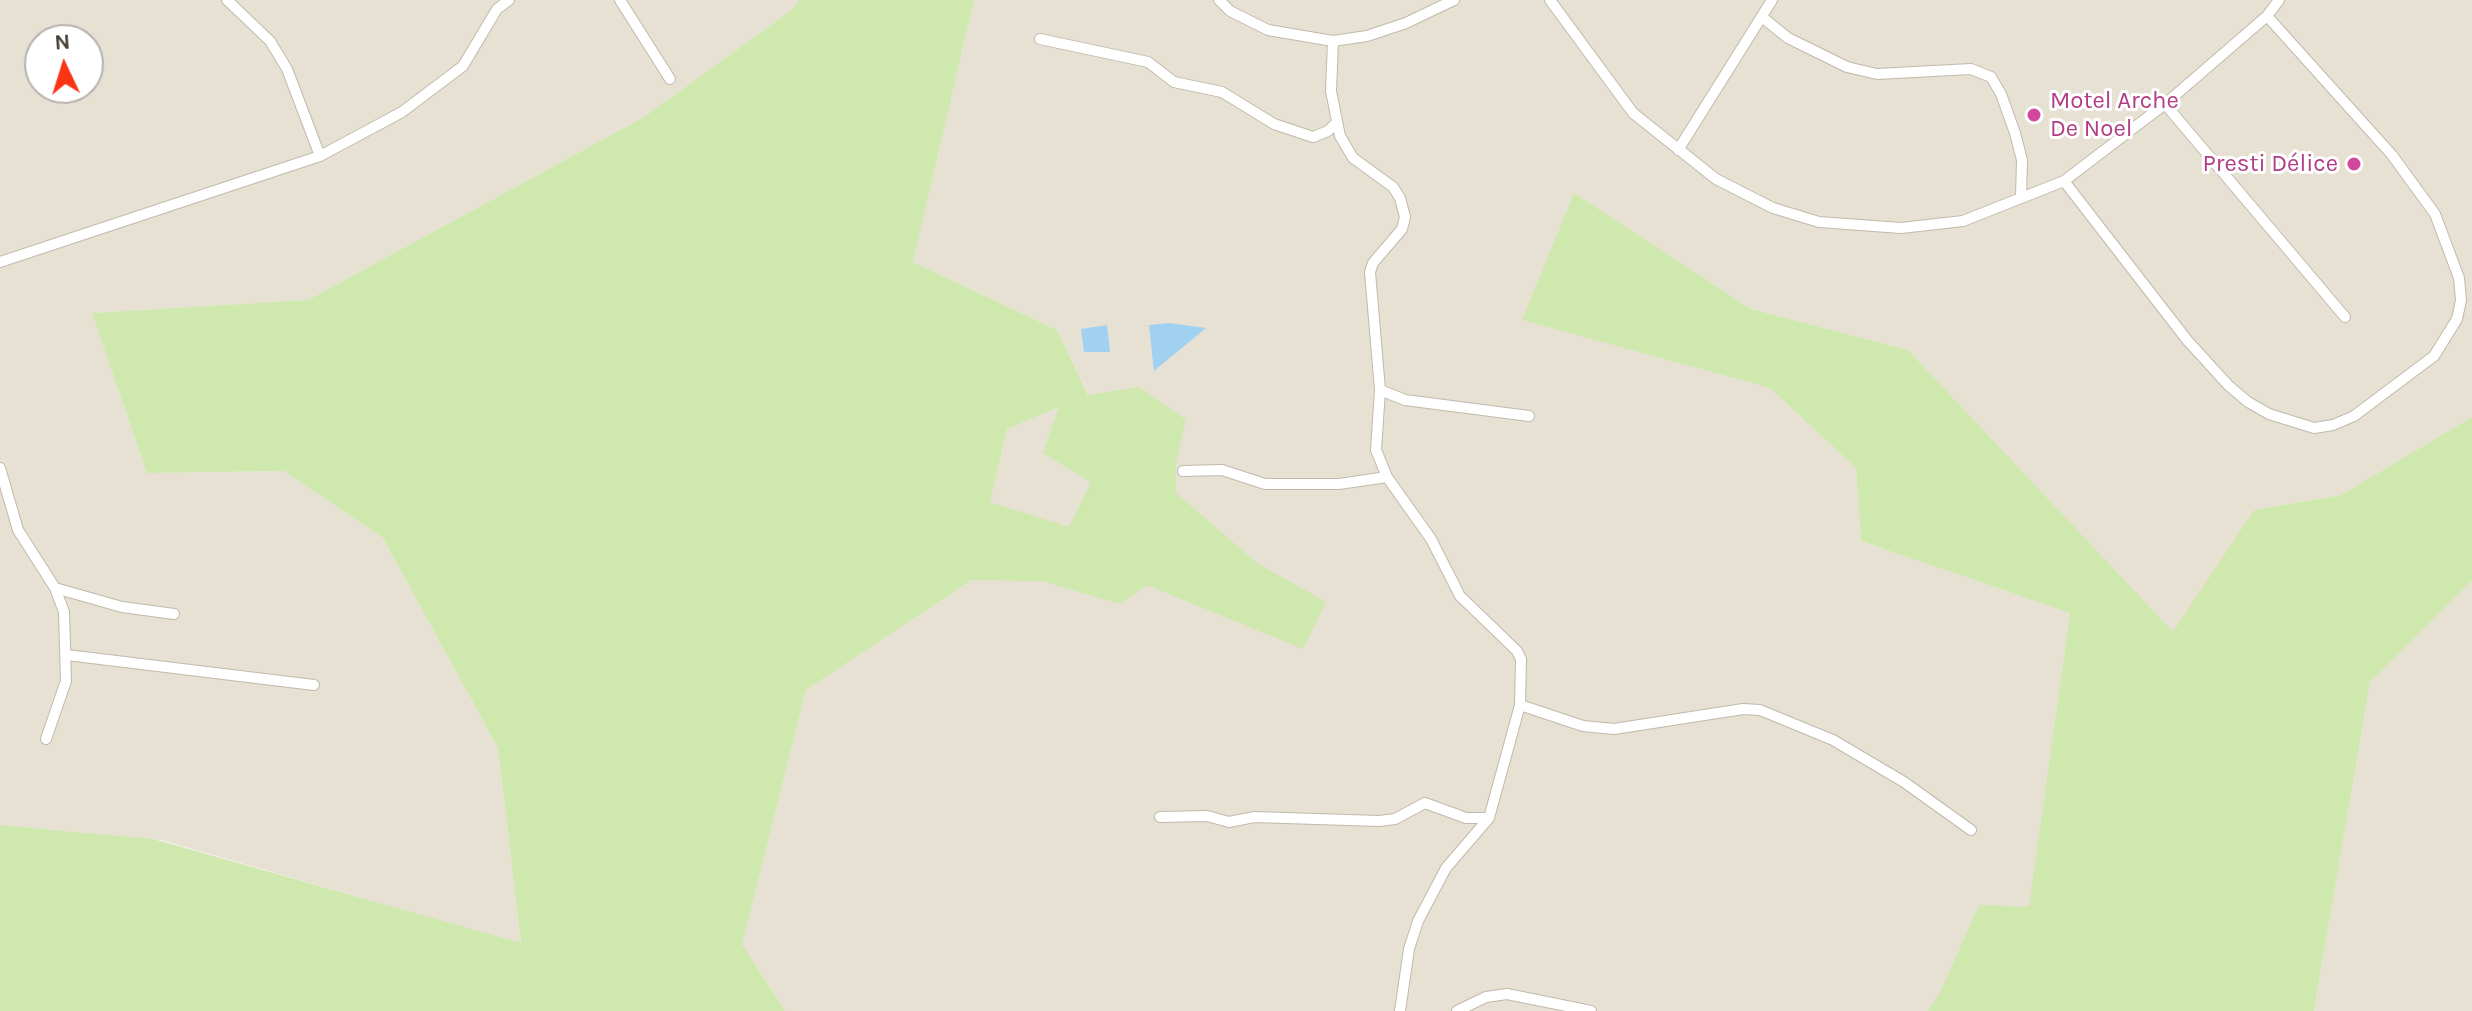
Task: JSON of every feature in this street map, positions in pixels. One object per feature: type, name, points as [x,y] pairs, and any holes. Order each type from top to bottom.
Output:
[{"type":"street","points":[[227,0],[270,41],[287,69],[320,156]]},
{"type":"street","points":[[0,263],[320,156],[402,112],[463,66],[497,9],[509,0]]},
{"type":"street","points":[[620,0],[670,79]]},
{"type":"street","points":[[1219,0],[1230,11],[1268,30],[1333,41],[1367,36],[1406,23],[1454,0]]},
{"type":"street","points":[[1550,0],[1633,113],[1716,179],[1773,208],[1819,222],[1901,228],[1940,225],[1989,213],[2064,181],[2165,104],[2267,16],[2279,0]]},
{"type":"street","points":[[1678,150],[1772,0]]},
{"type":"street","points":[[2064,181],[2187,340],[2229,386],[2269,414],[2314,428],[2333,425],[2367,408],[2434,356],[2457,319],[2461,300],[2459,278],[2435,214],[2392,155],[2267,16]]},
{"type":"street","points":[[1762,17],[1788,38],[1847,67],[1877,74],[1971,69],[1991,77],[2001,94],[2022,160],[2021,197]]},
{"type":"street","points":[[1040,39],[1148,62],[1174,82],[1222,92],[1274,124],[1313,137],[1328,131],[1335,124]]},
{"type":"street","points":[[1333,41],[1331,91],[1335,124],[1353,158],[1393,187],[1400,198],[1405,217],[1402,229],[1373,263],[1370,272],[1380,390],[1376,450],[1387,477],[1431,539],[1460,596],[1517,651],[1521,659],[1520,705],[1489,818],[1446,868],[1418,921],[1409,949],[1400,1011]]},
{"type":"street","points":[[2165,104],[2345,317]]},
{"type":"street","points":[[1380,390],[1405,400],[1529,416]]},
{"type":"street","points":[[0,468],[5,509],[55,588],[64,612],[66,681],[46,739]]},
{"type":"street","points":[[1183,471],[1222,470],[1265,484],[1339,484],[1387,477]]},
{"type":"street","points":[[55,588],[122,607],[174,614]]},
{"type":"street","points":[[67,655],[314,685]]},
{"type":"street","points":[[1520,705],[1583,726],[1614,729],[1743,709],[1760,710],[1833,740],[1904,782],[1971,830]]},
{"type":"street","points":[[1160,817],[1207,816],[1229,822],[1268,817],[1379,821],[1395,819],[1425,803],[1466,818],[1489,818]]},
{"type":"street","points":[[1457,1011],[1486,997],[1507,994],[1591,1011]]},
{"type":"shaded area","points":[[0,0],[799,0],[793,9],[644,117],[308,300],[92,313],[147,473],[284,471],[383,538],[498,748],[521,944],[162,840],[0,825]]},
{"type":"shaded area","points":[[974,0],[2472,0],[2472,417],[2341,495],[2254,510],[2173,633],[1908,350],[1751,309],[1574,193],[1523,320],[1770,388],[1856,468],[1861,541],[2070,613],[2015,1011],[785,1011],[742,944],[806,690],[971,581],[1007,429],[1088,394],[1057,330],[913,262]]},
{"type":"shaded area","points":[[2472,580],[2472,1011],[2314,1011],[2370,682]]},
{"type":"green space","points":[[799,0],[974,0],[913,262],[1057,330],[1088,395],[1139,387],[1186,420],[1176,462],[1176,493],[1257,563],[1326,602],[1303,649],[1147,585],[1120,604],[1042,581],[972,580],[806,690],[742,944],[785,1011],[0,1011],[0,825],[153,839],[521,943],[498,748],[383,538],[284,471],[147,473],[92,313],[308,300],[644,117],[793,9]],"holes":[[[1059,407],[1043,453],[1091,482],[1069,527],[990,502],[1007,429]]]},
{"type":"green space","points":[[1574,193],[1751,309],[1908,350],[2173,632],[2254,510],[2341,495],[2472,417],[2472,580],[2370,682],[2314,1011],[1928,1011],[1940,993],[1979,905],[2029,907],[2070,613],[1861,541],[1856,468],[1770,388],[1522,320]]},
{"type":"water","points":[[1169,323],[1206,328],[1154,371],[1149,325]]},
{"type":"water","points":[[1107,325],[1110,352],[1084,352],[1081,329]]},
{"type":"place","name":"Motel Arche De Noel","points":[[2034,115]]},
{"type":"place","name":"Presti Délice","points":[[2354,164]]}]
